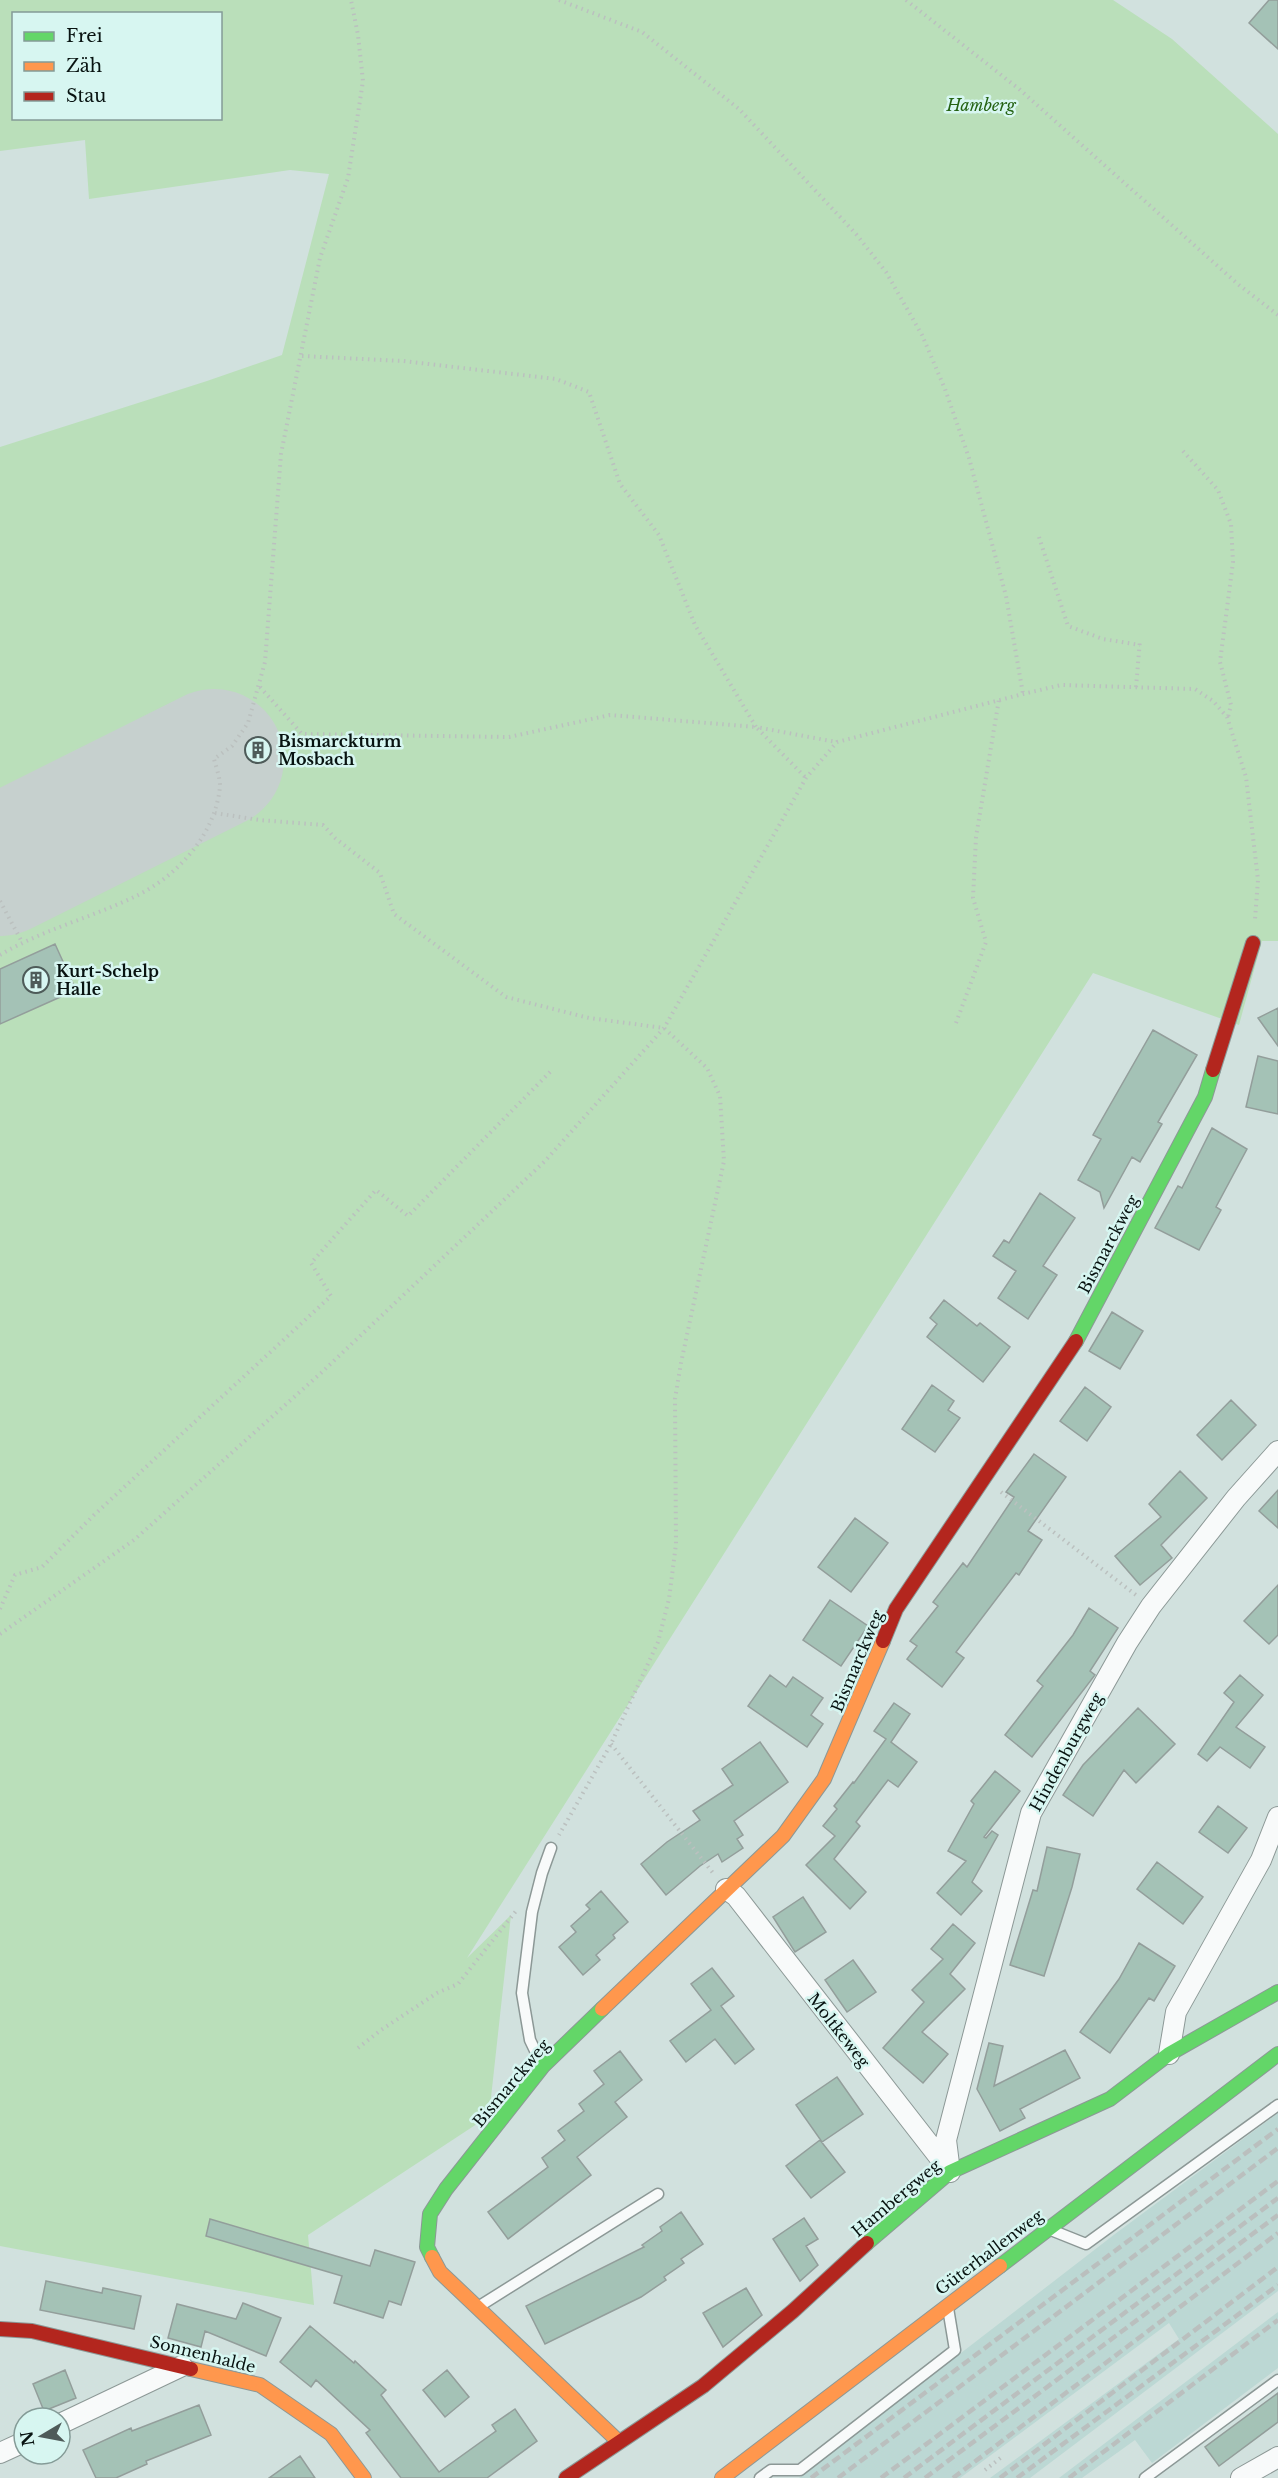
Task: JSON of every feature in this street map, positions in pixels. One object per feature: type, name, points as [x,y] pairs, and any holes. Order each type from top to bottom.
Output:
[{"type":"street","name":"Bismarckweg","points":[[618,2441],[440,2272],[427,2247],[430,2214],[446,2189],[543,2066],[783,1836],[824,1779],[897,1609],[1072,1346],[1204,1097],[1253,943]]},
{"type":"street","name":"Hindenburgweg","points":[[950,2172],[946,2140],[1031,1814],[1127,1643],[1151,1606],[1236,1498],[1278,1451]]},
{"type":"street","points":[[1169,2054],[1176,2012],[1261,1860],[1278,1817]]},
{"type":"street","name":"Moltkeweg","points":[[726,1889],[736,1896],[950,2172]]},
{"type":"street","name":"Hambergweg","points":[[566,2478],[703,2386],[793,2311],[868,2242],[950,2172],[1110,2099],[1169,2054],[1278,1992]]},
{"type":"street","name":"Güterhallenweg","points":[[722,2478],[1278,2055]]},
{"type":"street","name":"Sonnenhalde","points":[[0,2329],[32,2331],[260,2385],[332,2434],[364,2478]]},
{"type":"street","points":[[72,2418],[182,2366]]},
{"type":"street","points":[[1241,2478],[1278,2457]]},
{"type":"lane","points":[[543,2066],[530,2040],[522,1993],[532,1912],[551,1848]]},
{"type":"lane","points":[[1048,2228],[1086,2244],[1278,2105]]},
{"type":"lane","points":[[478,2307],[658,2194]]},
{"type":"lane","points":[[760,2478],[771,2470],[800,2470],[955,2350],[948,2304]]},
{"type":"lane","points":[[1145,2478],[1278,2380]]},
{"type":"path","points":[[0,955],[22,942],[136,897],[169,874],[193,851],[215,813],[220,783],[214,759],[232,746],[248,723],[265,662],[281,454],[320,258],[348,177],[363,81],[351,0]]},
{"type":"path","points":[[559,0],[642,32],[739,109],[856,234],[886,272],[922,335],[945,389],[969,458],[1006,596],[1023,694]]},
{"type":"path","points":[[906,0],[1020,89],[1239,285],[1278,315]]},
{"type":"path","points":[[302,356],[403,361],[556,379],[589,392],[620,484],[659,535],[695,625],[756,727],[806,778]]},
{"type":"path","points":[[1183,451],[1218,490],[1231,524],[1233,562],[1220,662],[1231,705],[1227,717]]},
{"type":"path","points":[[1039,537],[1068,626],[1103,639],[1140,642],[1136,687]]},
{"type":"path","points":[[259,686],[302,734],[509,737],[610,715],[756,727],[837,742],[1061,685],[1195,689],[1213,701],[1227,717],[1246,777],[1258,880],[1253,943]]},
{"type":"path","points":[[956,1023],[986,942],[973,898],[976,837],[999,699]]},
{"type":"path","points":[[0,1634],[134,1540],[321,1373],[545,1161],[664,1028],[806,778],[837,742]]},
{"type":"path","points":[[215,813],[259,820],[323,825],[335,838],[380,873],[394,914],[506,997],[589,1018],[664,1028],[708,1068],[720,1096],[724,1161],[675,1399],[676,1545],[669,1599],[658,1642],[611,1744],[551,1848]]},
{"type":"path","points":[[0,901],[22,942]]},
{"type":"path","points":[[0,1609],[1,1602],[15,1575],[42,1567],[94,1515],[331,1296],[311,1263],[376,1190],[408,1216],[552,1070]]},
{"type":"path","points":[[984,1479],[1151,1606]]},
{"type":"path","points":[[611,1744],[726,1889]]},
{"type":"path","points":[[358,2048],[437,1993],[458,1984],[519,1908]]},
{"type":"path","points":[[984,2469],[1003,2456]]},
{"type":"shaded area","points":[[1278,2113],[1278,2291],[1030,2478],[990,2478],[1179,2339],[1169,2323],[960,2478],[799,2478],[1115,2234]]},
{"type":"shaded area","points":[[1278,2312],[1278,2368],[1152,2463],[1135,2440],[1082,2478],[1059,2478]]},
{"type":"green space","name":"Hamberg","points":[[0,0],[1113,0],[1172,39],[1278,134],[1278,941],[1262,941],[1239,1025],[1093,973],[467,1958],[511,1915],[489,2116],[308,2235],[314,2305],[0,2246],[0,447],[282,355],[329,174],[290,170],[89,199],[85,140],[0,151]]},
{"type":"building","points":[[1269,0],[1278,0],[1278,49],[1249,23]]},
{"type":"building","name":"Kurt-Schelp Halle","points":[[55,944],[76,990],[0,1024],[0,969]]},
{"type":"building","points":[[1278,1008],[1278,1046],[1258,1018]]},
{"type":"building","points":[[1153,1030],[1197,1055],[1158,1122],[1162,1124],[1140,1162],[1132,1157],[1104,1208],[1100,1192],[1078,1180],[1101,1139],[1093,1135]]},
{"type":"building","points":[[1258,1056],[1278,1061],[1278,1114],[1246,1107]]},
{"type":"building","points":[[1212,1128],[1247,1149],[1216,1207],[1221,1210],[1199,1250],[1155,1228],[1178,1186],[1182,1188]]},
{"type":"building","points":[[1040,1193],[1075,1218],[1043,1266],[1057,1275],[1028,1319],[998,1298],[1016,1271],[993,1256],[1004,1240],[1009,1243]]},
{"type":"building","points":[[944,1300],[977,1326],[980,1323],[1010,1347],[983,1382],[927,1337],[937,1324],[930,1318]]},
{"type":"building","points":[[1112,1312],[1143,1331],[1120,1369],[1089,1351]]},
{"type":"building","points":[[932,1385],[954,1401],[948,1410],[960,1418],[935,1452],[902,1429]]},
{"type":"building","points":[[1085,1387],[1111,1407],[1087,1441],[1060,1421]]},
{"type":"building","points":[[1231,1400],[1256,1425],[1222,1460],[1197,1435]]},
{"type":"building","points":[[1034,1454],[1066,1477],[1028,1531],[1042,1540],[1019,1575],[1016,1573],[956,1652],[964,1658],[942,1687],[907,1659],[917,1646],[910,1641],[938,1606],[933,1602],[963,1563],[967,1567],[1014,1497],[1006,1492]]},
{"type":"building","points":[[1180,1471],[1207,1498],[1161,1545],[1172,1558],[1140,1585],[1115,1556],[1161,1517],[1149,1504]]},
{"type":"building","points":[[1278,1490],[1278,1528],[1259,1511]]},
{"type":"building","points":[[855,1518],[888,1543],[851,1592],[818,1567]]},
{"type":"building","points":[[1278,1585],[1278,1635],[1269,1644],[1244,1621]]},
{"type":"building","points":[[830,1600],[868,1626],[841,1666],[803,1640]]},
{"type":"building","points":[[1089,1608],[1118,1628],[1090,1671],[1095,1675],[1032,1757],[1005,1735],[1043,1686],[1037,1681],[1073,1635]]},
{"type":"building","points":[[770,1675],[786,1687],[793,1677],[823,1698],[811,1715],[823,1724],[807,1747],[748,1706]]},
{"type":"building","points":[[1240,1675],[1263,1695],[1236,1727],[1265,1747],[1250,1768],[1220,1747],[1207,1761],[1198,1754],[1234,1702],[1224,1693]]},
{"type":"building","points":[[894,1703],[910,1714],[891,1742],[917,1762],[898,1787],[888,1780],[856,1822],[860,1826],[834,1859],[866,1892],[850,1909],[806,1865],[835,1836],[823,1826],[837,1809],[834,1806],[886,1739],[874,1731]]},
{"type":"building","points":[[1138,1708],[1175,1744],[1136,1783],[1124,1770],[1093,1816],[1063,1795],[1083,1765]]},
{"type":"building","points":[[760,1742],[788,1782],[734,1821],[743,1835],[737,1839],[743,1848],[722,1862],[718,1854],[666,1895],[641,1864],[667,1842],[700,1820],[693,1811],[733,1785],[722,1769]]},
{"type":"building","points":[[995,1771],[1020,1791],[984,1837],[986,1838],[992,1831],[998,1835],[972,1882],[982,1891],[961,1915],[937,1893],[966,1861],[948,1851],[974,1804],[971,1801]]},
{"type":"building","points":[[1218,1806],[1247,1828],[1228,1853],[1199,1832]]},
{"type":"building","points":[[1047,1847],[1080,1854],[1044,1976],[1010,1965],[1033,1890],[1037,1891]]},
{"type":"building","points":[[1157,1862],[1203,1897],[1183,1924],[1137,1889]]},
{"type":"building","points":[[601,1891],[628,1922],[613,1935],[615,1938],[596,1955],[600,1960],[583,1975],[559,1947],[576,1932],[571,1926],[590,1909],[586,1905]]},
{"type":"building","points":[[803,1897],[826,1932],[795,1952],[773,1917]]},
{"type":"building","points":[[953,1924],[975,1943],[950,1974],[965,1989],[922,2032],[948,2054],[923,2083],[883,2048],[924,2002],[912,1990],[943,1959],[931,1949]]},
{"type":"building","points":[[1139,1943],[1175,1966],[1154,2001],[1149,1998],[1110,2053],[1080,2032],[1119,1979]]},
{"type":"building","points":[[853,1960],[876,1992],[847,2012],[825,1980]]},
{"type":"building","points":[[712,1968],[734,1996],[721,2006],[754,2049],[735,2064],[715,2039],[686,2062],[670,2041],[711,2010],[691,1984]]},
{"type":"building","points":[[989,2043],[1003,2046],[994,2086],[1065,2050],[1080,2078],[1020,2109],[1025,2118],[1000,2131],[977,2089]]},
{"type":"building","points":[[620,2051],[642,2080],[615,2102],[627,2117],[577,2157],[591,2175],[508,2239],[488,2212],[548,2167],[542,2158],[565,2140],[558,2131],[584,2111],[579,2104],[604,2084],[594,2071]]},
{"type":"building","points":[[837,2077],[863,2114],[822,2142],[796,2105]]},
{"type":"building","points":[[820,2140],[845,2172],[811,2198],[786,2166]]},
{"type":"building","points":[[681,2212],[703,2244],[681,2259],[684,2263],[664,2277],[666,2280],[641,2297],[545,2344],[526,2306],[644,2247],[642,2245],[662,2231],[660,2227]]},
{"type":"building","points":[[804,2218],[818,2239],[806,2246],[818,2265],[800,2281],[773,2239]]},
{"type":"building","points":[[210,2219],[370,2266],[375,2250],[415,2262],[401,2305],[389,2301],[383,2318],[334,2303],[342,2276],[206,2236]]},
{"type":"building","points":[[46,2281],[102,2293],[103,2288],[141,2296],[134,2329],[40,2310]]},
{"type":"building","points":[[746,2288],[762,2315],[723,2347],[703,2313]]},
{"type":"building","points":[[243,2303],[281,2318],[266,2356],[205,2331],[201,2347],[168,2338],[177,2304],[236,2319]]},
{"type":"building","points":[[310,2326],[354,2363],[355,2361],[386,2390],[381,2395],[439,2472],[496,2431],[492,2425],[515,2409],[537,2441],[487,2478],[401,2478],[366,2433],[370,2430],[316,2380],[311,2387],[280,2362]]},
{"type":"building","points":[[65,2370],[76,2398],[56,2406],[42,2406],[33,2384]]},
{"type":"building","points":[[447,2370],[469,2397],[445,2417],[423,2390]]},
{"type":"building","points":[[1278,2393],[1278,2422],[1219,2466],[1205,2447]]},
{"type":"building","points":[[199,2405],[211,2435],[146,2461],[147,2464],[116,2478],[96,2478],[83,2450],[131,2428],[132,2431]]},
{"type":"building","points":[[300,2456],[315,2478],[269,2478]]},
{"type":"runway","points":[[0,866],[214,759]]},
{"type":"railway","points":[[811,2478],[1278,2129]]},
{"type":"railway","points":[[838,2478],[1278,2148]]},
{"type":"railway","points":[[881,2478],[1278,2181]]},
{"type":"railway","points":[[904,2478],[1278,2198]]},
{"type":"railway","points":[[925,2478],[1278,2215]]},
{"type":"railway","points":[[953,2478],[1278,2233]]},
{"type":"railway","points":[[1000,2478],[1278,2267]]},
{"type":"railway","points":[[1017,2478],[1278,2285]]},
{"type":"railway","points":[[1069,2478],[1278,2320]]},
{"type":"traffic: fast","points":[[1076,1341],[1205,1097],[1213,1070]]},
{"type":"traffic: fast","points":[[867,2243],[950,2172],[1110,2099],[1169,2054],[1278,1992]]},
{"type":"traffic: fast","points":[[432,2257],[427,2247],[430,2214],[446,2189],[543,2066],[602,2009]]},
{"type":"traffic: fast","points":[[1000,2266],[1278,2054]]},
{"type":"traffic: slow","points":[[602,2009],[783,1836],[824,1779],[883,1641]]},
{"type":"traffic: slow","points":[[432,2257],[440,2272],[618,2441]]},
{"type":"traffic: slow","points":[[722,2478],[1000,2266]]},
{"type":"traffic: slow","points":[[191,2369],[260,2385],[331,2434],[364,2478]]},
{"type":"traffic: jam","points":[[1213,1070],[1253,943]]},
{"type":"traffic: jam","points":[[883,1641],[896,1609],[1076,1341]]},
{"type":"traffic: jam","points":[[566,2478],[703,2386],[793,2311],[867,2243]]},
{"type":"traffic: jam","points":[[0,2329],[32,2331],[191,2369]]},
{"type":"place","name":"Bismarckturm Mosbach","points":[[258,750]]},
{"type":"place","name":"Kurt-Schelp Halle","points":[[36,980]]}]
